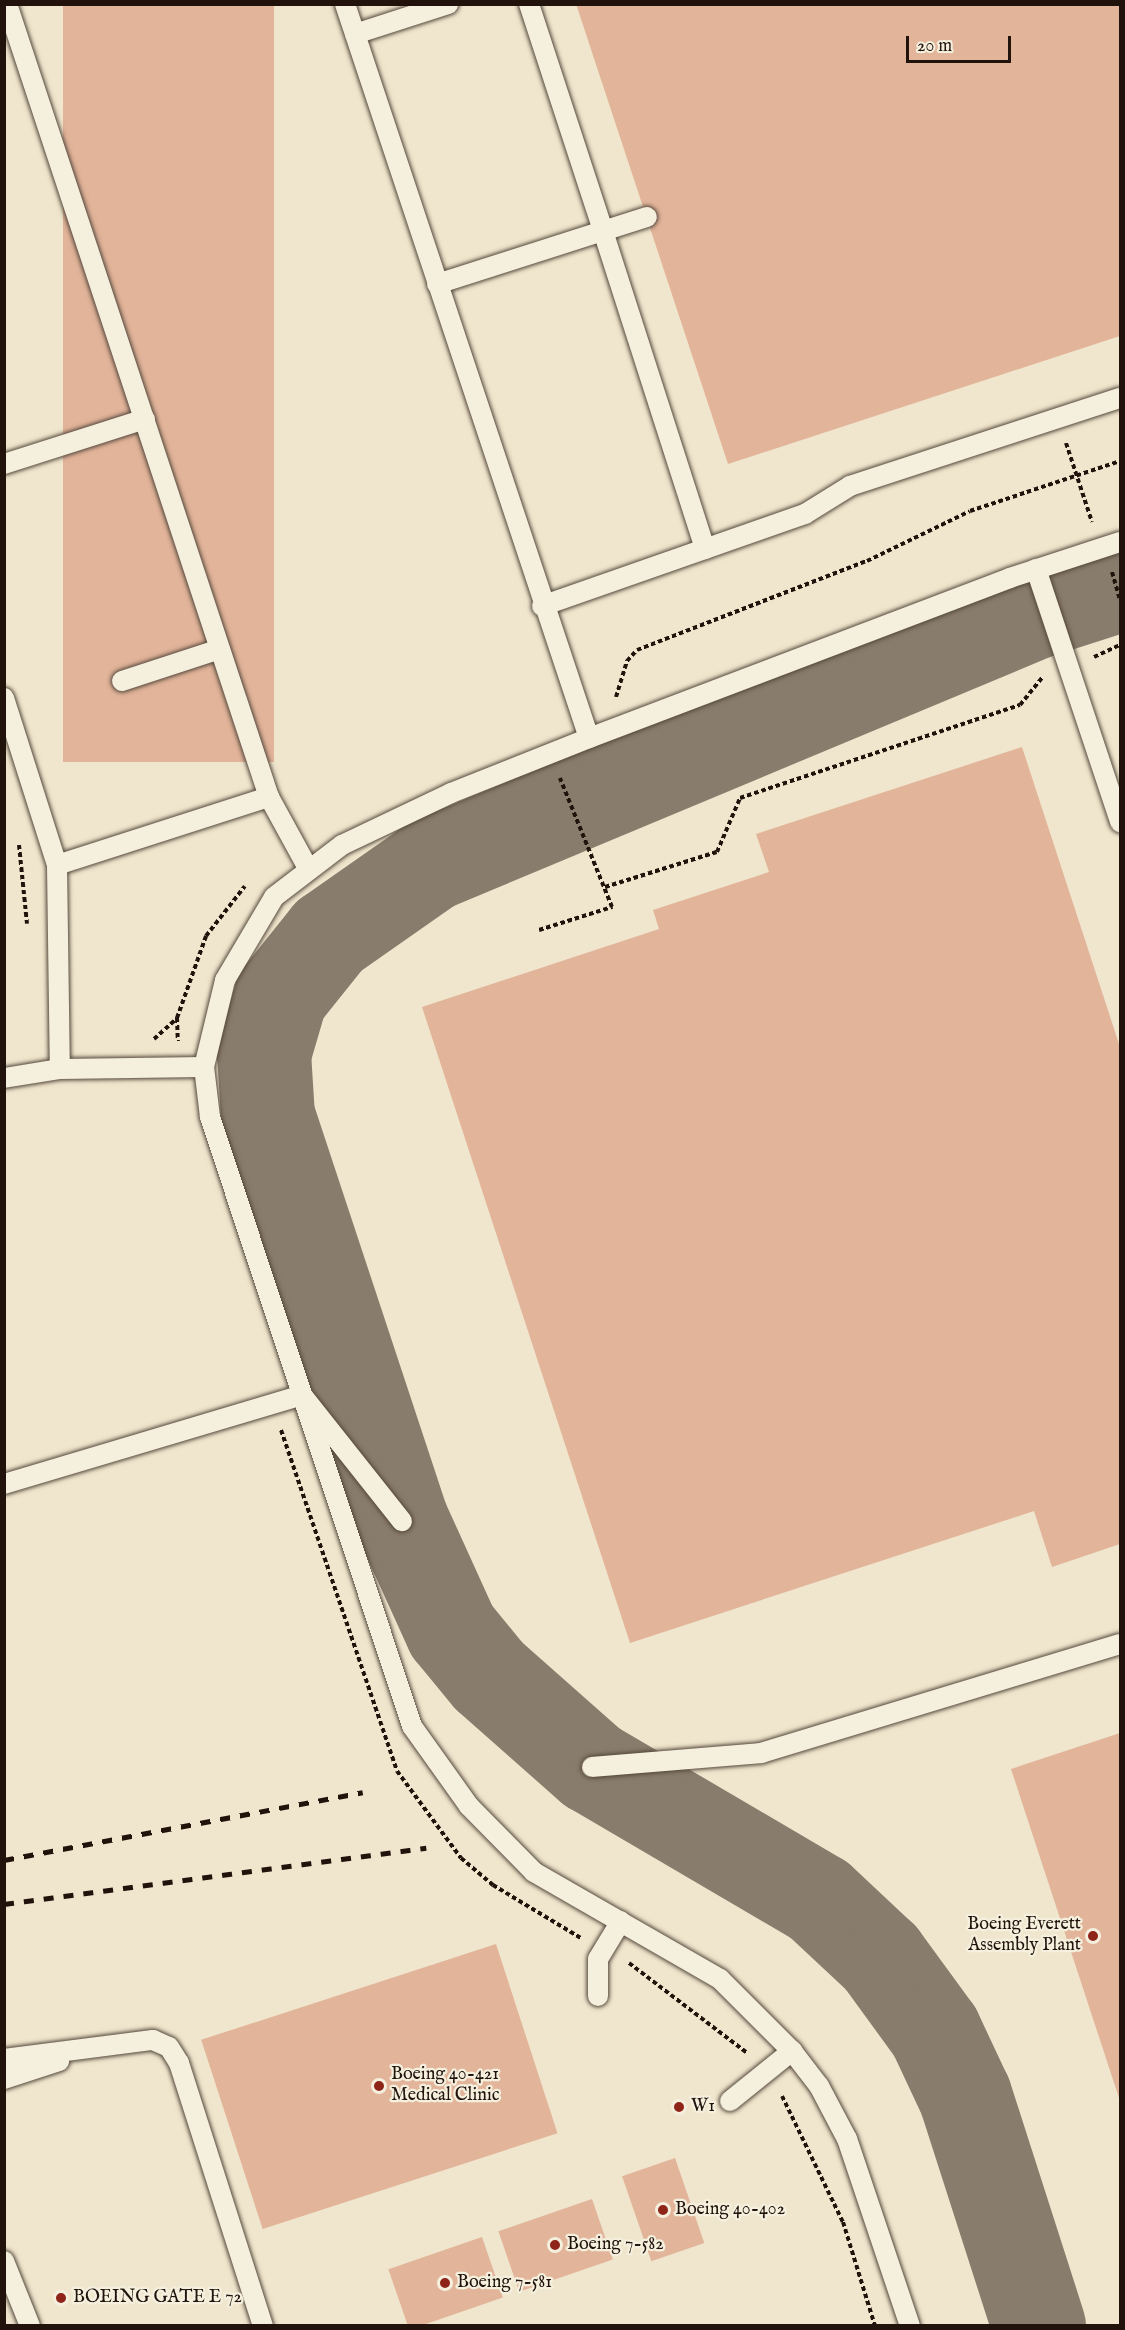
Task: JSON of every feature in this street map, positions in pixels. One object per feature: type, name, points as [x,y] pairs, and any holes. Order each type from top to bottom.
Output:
[{"type":"lane","points":[[7,4],[269,797],[309,870]]},
{"type":"lane","points":[[345,4],[542,606],[589,738]]},
{"type":"lane","points":[[355,34],[448,4]]},
{"type":"lane","points":[[529,4],[705,549]]},
{"type":"lane","points":[[437,284],[647,216]]},
{"type":"lane","points":[[542,606],[805,514],[850,486],[1120,398]]},
{"type":"lane","points":[[4,464],[145,419]]},
{"type":"lane","points":[[910,2325],[847,2139],[819,2086],[792,2051],[720,1979],[534,1872],[469,1806],[412,1726],[210,1117],[204,1066],[225,980],[274,897],[342,845],[589,738],[1036,569],[1120,542]]},
{"type":"lane","points":[[1036,569],[1120,822]]},
{"type":"lane","points":[[122,681],[220,649]]},
{"type":"lane","points":[[4,698],[57,865],[60,1069]]},
{"type":"lane","points":[[57,865],[269,797]]},
{"type":"lane","points":[[4,1078],[60,1069],[204,1066]]},
{"type":"lane","points":[[4,1484],[302,1395]]},
{"type":"lane","points":[[302,1395],[402,1521]]},
{"type":"lane","points":[[592,1767],[761,1753],[1120,1644]]},
{"type":"lane","points":[[598,1996],[594,1971],[621,1921]]},
{"type":"lane","points":[[4,2059],[153,2040],[169,2046],[179,2062],[263,2325]]},
{"type":"lane","points":[[4,2079],[104,2046]]},
{"type":"lane","points":[[730,2101],[792,2051]]},
{"type":"lane","points":[[4,2254],[30,2325]]},
{"type":"path","points":[[605,887],[717,852],[740,798],[1020,705],[1045,674],[1120,645]]},
{"type":"path","points":[[539,930],[612,907],[550,754]]},
{"type":"path","points":[[15,832],[28,934]]},
{"type":"path","points":[[177,1018],[179,1067]]},
{"type":"path","points":[[273,1403],[397,1771],[454,1850],[493,1885],[551,1922],[606,1946],[738,2044],[767,2072],[824,2178],[875,2325]]},
{"type":"building","points":[[63,4],[274,4],[274,762],[63,762]]},
{"type":"building","points":[[576,4],[1120,4],[1120,336],[728,464]]},
{"type":"building","points":[[1022,747],[1120,1047],[1120,1544],[1052,1567],[1034,1511],[630,1643],[422,1007],[659,929],[653,910],[769,872],[756,834]]},
{"type":"building","name":"Boeing Everett Assembly Plant","points":[[1120,1733],[1120,2101],[1011,1769]]},
{"type":"building","name":"Boeing 40-421 Medical Clinic","points":[[496,1944],[557,2133],[263,2229],[201,2040]]},
{"type":"building","name":"Boeing 40-402","points":[[675,2158],[704,2243],[651,2261],[622,2176]]},
{"type":"building","name":"Boeing 7-582","points":[[592,2199],[613,2260],[519,2292],[498,2231]]},
{"type":"building","name":"Boeing 7-581","points":[[482,2237],[503,2298],[420,2326],[408,2326],[388,2269]]},
{"type":"taxiway","points":[[1039,2326],[965,2096],[935,2032],[881,1958],[819,1900],[592,1767],[489,1676],[452,1631],[402,1521],[268,1117],[264,1054],[281,996],[329,936],[432,864],[1036,612],[1120,585]]},
{"type":"railway","points":[[4,1860],[363,1792]]},
{"type":"railway","points":[[4,1904],[426,1848]]},
{"type":"place","name":"Boeing Everett Assembly Plant","points":[[1093,1936]]},
{"type":"place","name":"Boeing 40-421 Medical Clinic","points":[[379,2086]]},
{"type":"place","name":"W1","points":[[679,2107]]},
{"type":"place","name":"Boeing 40-402","points":[[663,2210]]},
{"type":"place","name":"Boeing 7-582","points":[[555,2245]]},
{"type":"place","name":"Boeing 7-581","points":[[445,2283]]},
{"type":"place","name":"BOEING GATE E 72","points":[[61,2298]]}]
